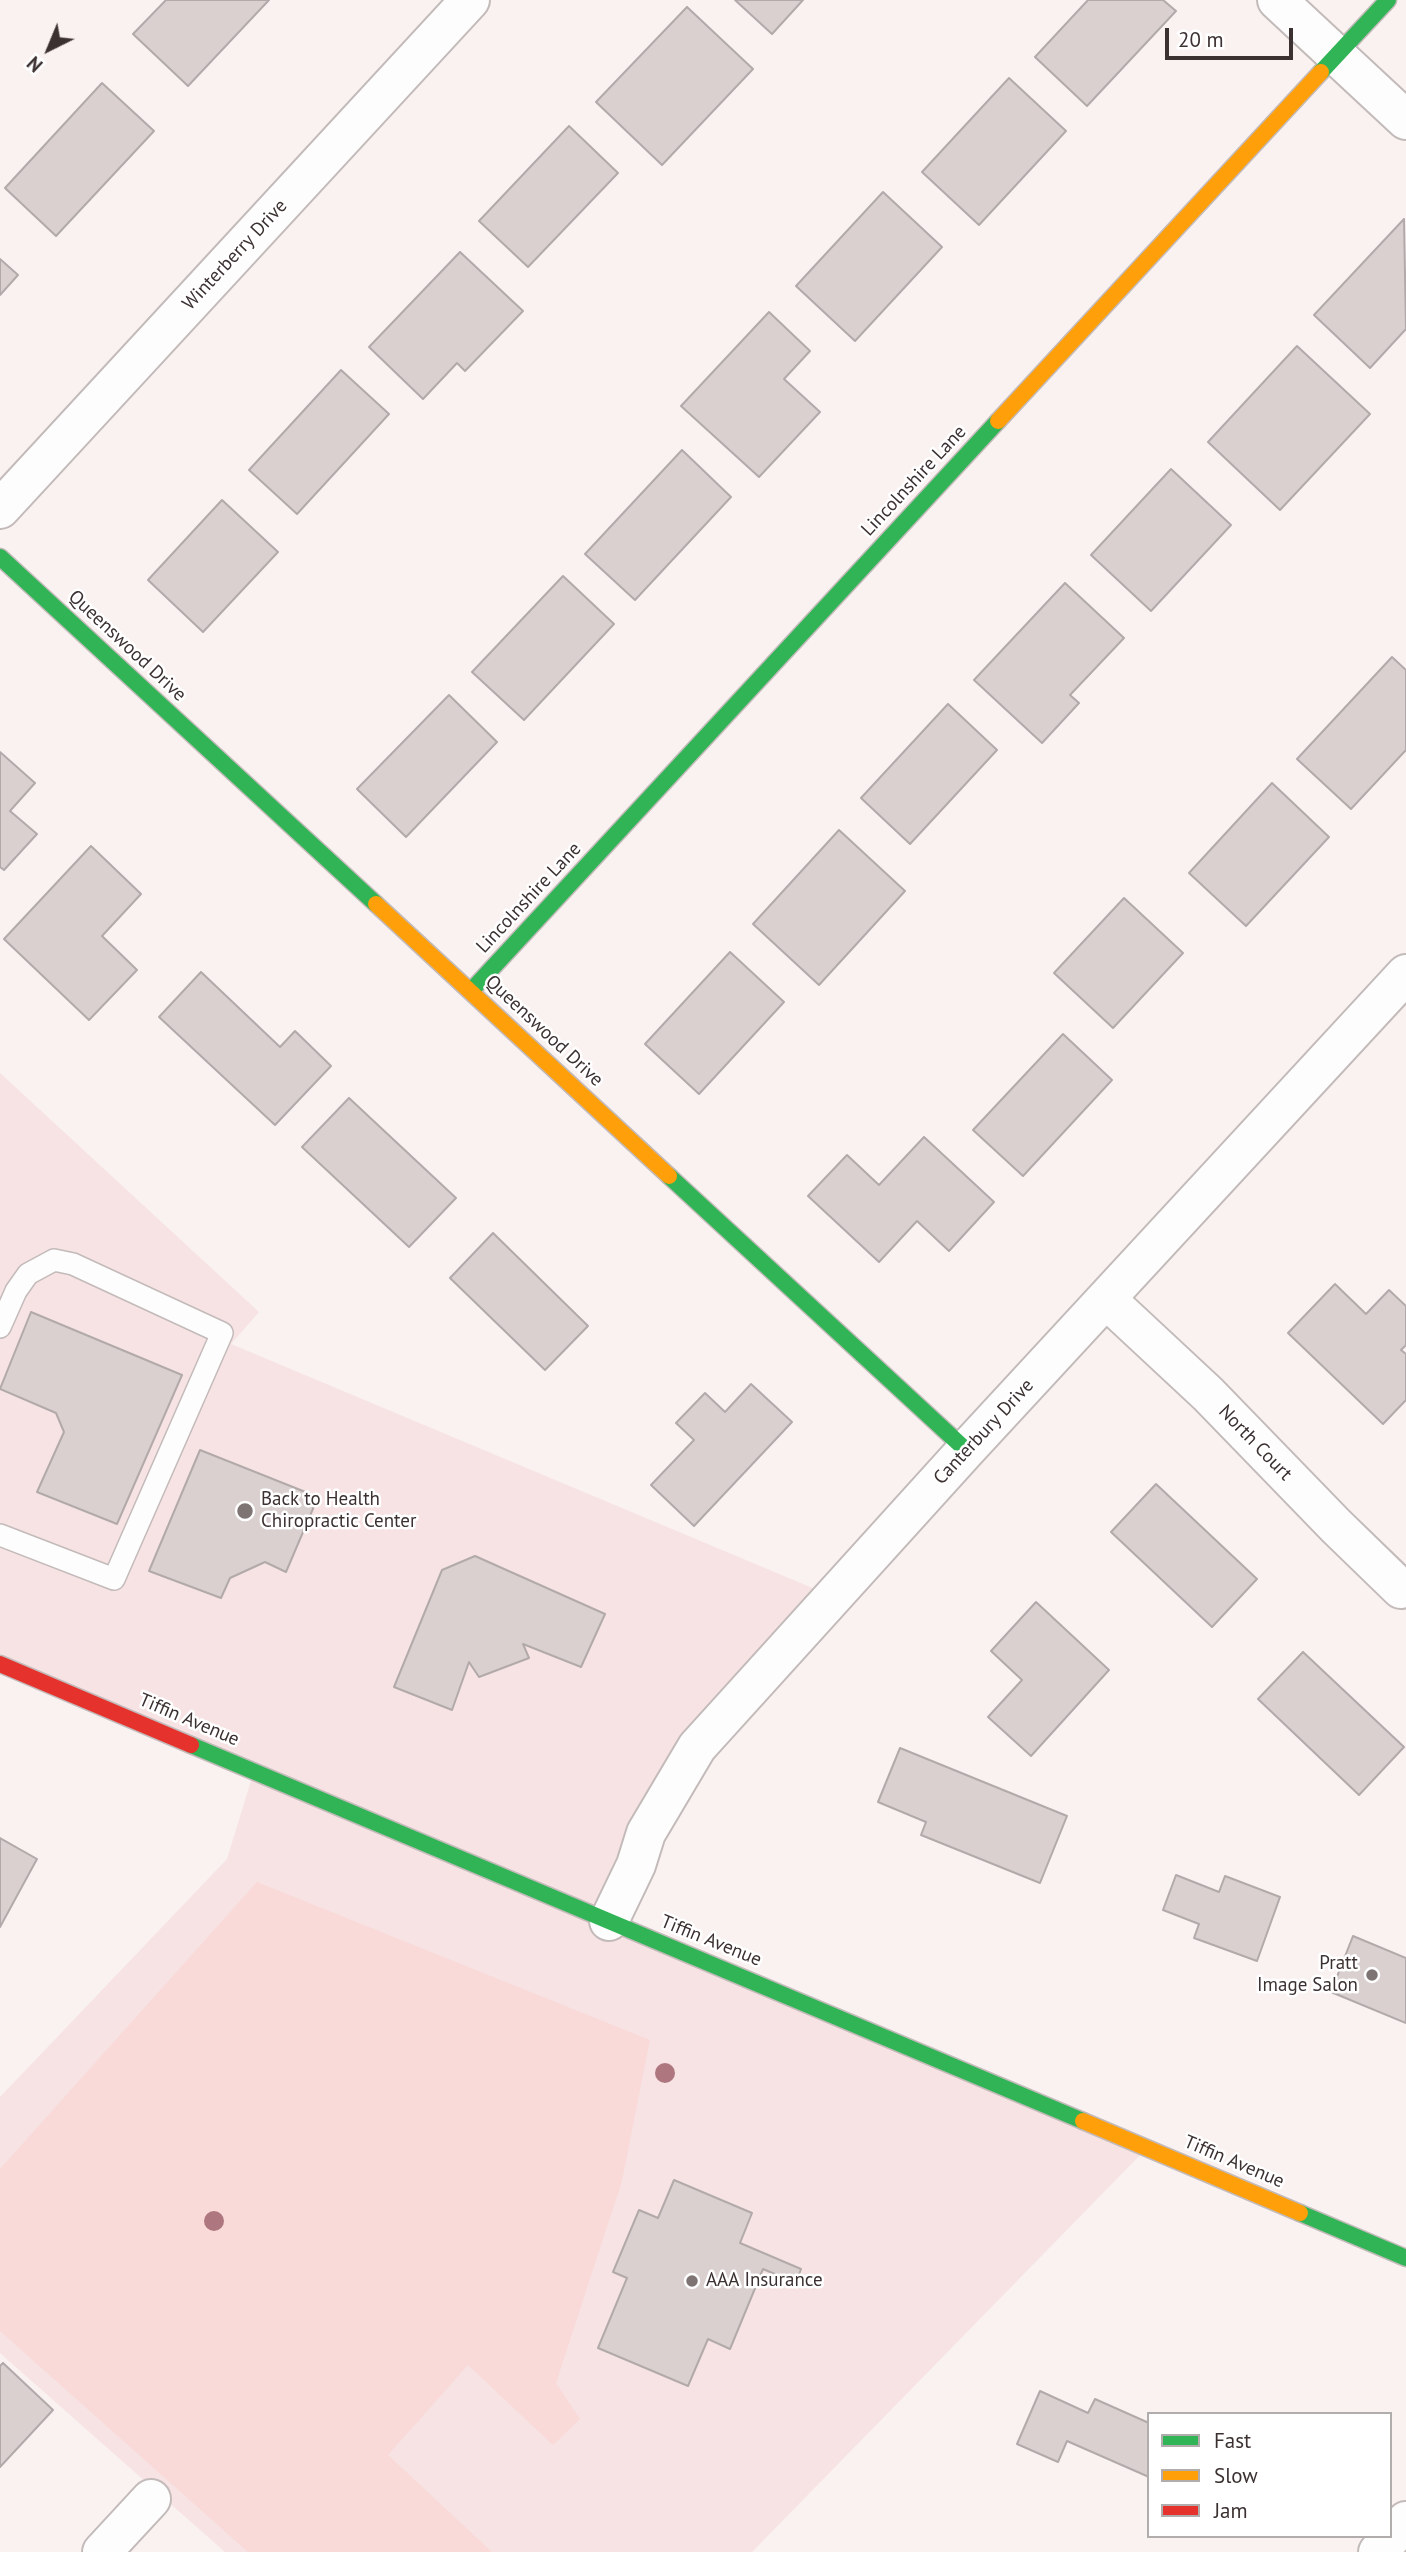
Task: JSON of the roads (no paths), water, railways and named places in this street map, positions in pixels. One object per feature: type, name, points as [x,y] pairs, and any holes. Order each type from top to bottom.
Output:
[{"type":"main road","name":"Lincolnshire Lane","points":[[471,991],[1388,0]]},
{"type":"main road","name":"Queenswood Drive","points":[[0,557],[966,1450]]},
{"type":"main road","name":"Tiffin Avenue","points":[[0,1664],[1406,2258]]},
{"type":"street","name":"Winterberry Drive","points":[[0,509],[470,0]]},
{"type":"street","points":[[1277,0],[1406,120]]},
{"type":"street","name":"Canterbury Drive","points":[[609,1922],[636,1865],[646,1833],[697,1747],[966,1450],[1406,974]]},
{"type":"street","name":"North Court","points":[[1106,1299],[1208,1394],[1401,1589]]},
{"type":"street","points":[[102,2552],[151,2499]]},
{"type":"street","points":[[1392,2536],[1406,2521]]},
{"type":"street","points":[[1378,2552],[1391,2538]]},
{"type":"lane","points":[[0,1327],[16,1291],[28,1274],[54,1260],[73,1264],[222,1333],[114,1579],[0,1535]]},
{"type":"place","name":"Back to Health Chiropractic Center","points":[[245,1511]]},
{"type":"place","name":"Pratt Image Salon","points":[[1372,1975]]},
{"type":"place","name":"AAA Insurance","points":[[692,2281]]}]
